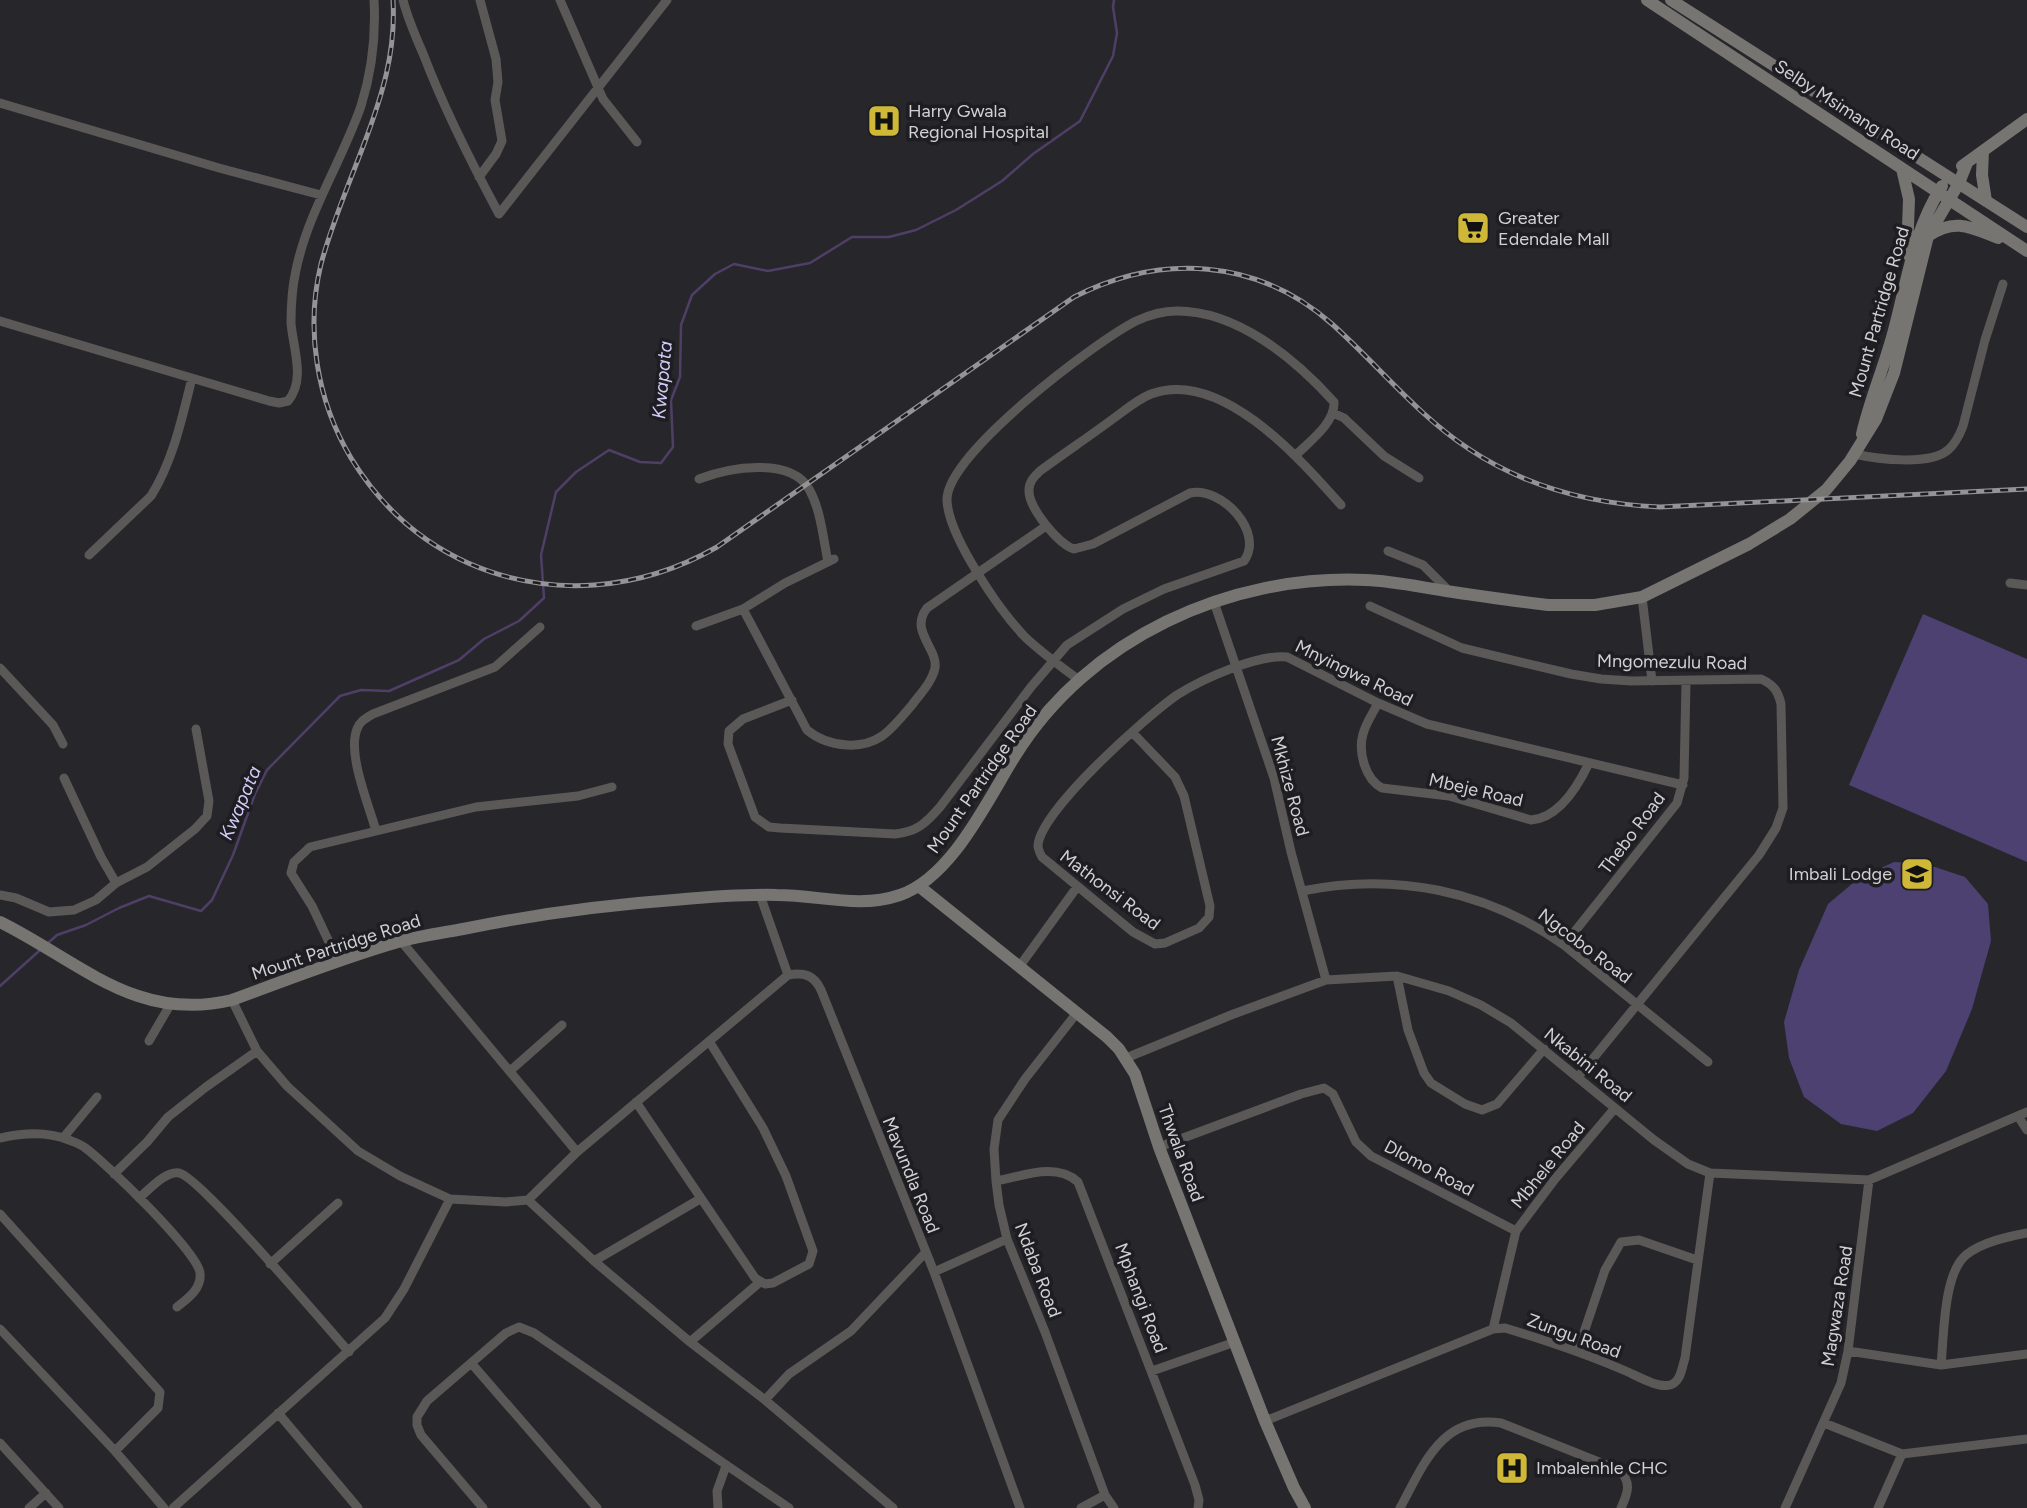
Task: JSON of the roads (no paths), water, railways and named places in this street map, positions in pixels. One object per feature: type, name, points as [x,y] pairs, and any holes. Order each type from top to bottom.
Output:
[{"type":"street","points":[[0,321],[279,403],[288,401],[292,397],[297,374],[292,290],[301,250],[321,195],[353,126],[369,77],[374,38],[374,0]]},
{"type":"street","points":[[403,0],[433,81],[499,214],[667,0]]},
{"type":"street","points":[[479,177],[502,141],[495,100],[498,82],[496,60],[480,0]]},
{"type":"street","points":[[560,0],[603,99],[637,142]]},
{"type":"street","name":"Selby Msimang Road","points":[[1647,0],[2026,250]]},
{"type":"street","name":"Selby Msimang Road","points":[[1671,0],[2027,227]]},
{"type":"street","points":[[0,103],[219,168],[321,195]]},
{"type":"street","name":"Mount Partridge Road","points":[[1857,449],[1894,330],[1919,231],[1967,163],[2027,119]]},
{"type":"street","points":[[1983,151],[1982,175],[1986,201]]},
{"type":"street","points":[[1902,169],[1909,200],[1905,282]]},
{"type":"street","name":"Mount Partridge Road","points":[[0,922],[27,935],[120,991],[170,1005],[211,1005],[401,941],[515,918],[659,901],[760,895],[868,902],[887,899],[920,887],[934,876],[980,815],[1017,752],[1079,680],[1129,642],[1171,618],[1214,602],[1282,585],[1320,580],[1367,580],[1548,605],[1619,602],[1642,597],[1749,544],[1790,519],[1821,495],[1872,426],[1894,373],[1928,236],[1944,195]]},
{"type":"street","points":[[1928,236],[1948,225],[1963,225],[2026,250]]},
{"type":"street","points":[[1857,449],[1876,459],[1914,459],[1948,451],[1963,426],[1985,340],[2003,284]]},
{"type":"street","points":[[1079,680],[1053,661],[1016,627],[978,573],[953,528],[947,499],[949,487],[957,471],[998,427],[1024,403],[1118,331],[1157,313],[1178,311],[1201,314],[1247,332],[1280,350],[1334,402],[1333,413],[1320,431],[1296,455]]},
{"type":"street","points":[[89,555],[151,496],[157,486],[176,436],[192,378]]},
{"type":"street","points":[[792,700],[743,719],[729,731],[728,744],[755,817],[769,827],[909,833],[925,825],[1067,645],[1123,609],[1164,589],[1239,565],[1248,556],[1251,542],[1240,519],[1224,502],[1198,491],[1080,548],[1068,547],[1046,526],[1030,498],[1029,490],[1033,478],[1132,405],[1152,394],[1177,390],[1210,397],[1240,411],[1296,455],[1341,505]]},
{"type":"street","points":[[1333,413],[1344,418],[1384,456],[1419,478]]},
{"type":"street","points":[[696,626],[743,609],[785,583],[831,560],[811,492],[797,475],[773,468],[754,468],[715,473],[699,480]]},
{"type":"street","points":[[743,609],[807,730],[825,741],[866,745],[882,737],[921,693],[934,671],[934,659],[922,627],[923,612],[932,603],[1046,526]]},
{"type":"street","points":[[1388,551],[1423,565],[1450,592]]},
{"type":"street","points":[[2010,583],[2027,585]]},
{"type":"street","points":[[1642,597],[1652,681]]},
{"type":"street","name":"Mkhize Road","points":[[1214,602],[1274,778],[1326,980]]},
{"type":"street","name":"Mngomezulu Road","points":[[1370,606],[1437,638],[1471,650],[1601,679],[1686,682],[1761,679],[1774,687],[1781,704],[1783,808],[1776,828],[1759,855],[1578,1077]]},
{"type":"street","points":[[376,831],[356,758],[354,741],[361,721],[495,667],[540,627]]},
{"type":"street","name":"Mnyingwa Road","points":[[1038,846],[1048,823],[1105,756],[1178,695],[1237,668],[1275,656],[1287,657],[1378,703],[1427,724],[1683,785]]},
{"type":"street","points":[[0,667],[53,725],[63,744]]},
{"type":"street","name":"Thebo Road","points":[[1564,945],[1677,803],[1683,785],[1686,682]]},
{"type":"street","name":"Mbeje Road","points":[[1378,703],[1366,726],[1362,745],[1363,760],[1369,776],[1375,785],[1382,788],[1449,796],[1531,820],[1540,819],[1552,813],[1578,785],[1589,763]]},
{"type":"street","points":[[0,895],[16,898],[48,912],[74,910],[96,900],[116,883],[147,867],[203,822],[209,801],[196,729]]},
{"type":"street","name":"Mathonsi Road","points":[[1038,846],[1042,857],[1077,887],[1133,932],[1155,944],[1165,943],[1199,929],[1209,917],[1208,894],[1184,796],[1175,777],[1132,732]]},
{"type":"street","points":[[64,778],[101,858],[116,883]]},
{"type":"street","points":[[338,961],[312,906],[291,873],[294,862],[310,847],[476,807],[578,796],[612,787]]},
{"type":"street","name":"Ngcobo Road","points":[[1301,891],[1359,883],[1419,886],[1496,907],[1539,928],[1564,945],[1708,1062]]},
{"type":"street","name":"Thwala Road","points":[[920,887],[1107,1037],[1126,1058],[1135,1074],[1159,1147],[1265,1421],[1305,1508]]},
{"type":"street","points":[[1019,967],[1077,887]]},
{"type":"street","points":[[232,1000],[257,1051],[287,1086],[358,1151],[400,1176],[450,1199],[488,1202],[528,1200],[577,1152],[788,975],[760,895]]},
{"type":"street","points":[[401,941],[577,1152]]},
{"type":"street","name":"Mavundla Road","points":[[788,975],[806,974],[817,982],[821,990],[934,1272],[1020,1508]]},
{"type":"street","points":[[1397,976],[1408,1030],[1424,1073],[1432,1083],[1465,1104],[1482,1110],[1497,1104],[1544,1049]]},
{"type":"street","name":"Nkabini Road","points":[[1126,1058],[1326,980],[1397,976],[1449,991],[1481,1005],[1511,1023],[1688,1164],[1710,1173],[1870,1180],[2023,1114]]},
{"type":"street","points":[[149,1041],[170,1005]]},
{"type":"street","name":"Ndaba Road","points":[[1076,1014],[998,1120],[995,1140],[996,1181],[1007,1239],[1045,1332],[1105,1495],[1114,1508]]},
{"type":"street","points":[[510,1071],[562,1026]]},
{"type":"street","points":[[636,1102],[755,1278],[760,1282],[773,1283],[809,1264],[813,1251],[786,1176],[763,1128],[709,1041]]},
{"type":"street","points":[[114,1174],[169,1117],[257,1051]]},
{"type":"street","name":"Dlomo Road","points":[[1159,1147],[1324,1088],[1333,1094],[1356,1142],[1371,1156],[1516,1231]]},
{"type":"street","points":[[64,1138],[97,1097]]},
{"type":"street","name":"Mbhele Road","points":[[1493,1329],[1516,1231],[1555,1179],[1615,1108]]},
{"type":"street","points":[[2023,1114],[2027,1130]]},
{"type":"street","points":[[0,1138],[37,1133],[64,1138],[83,1147],[114,1174],[190,1253],[198,1265],[201,1274],[199,1283],[194,1292],[177,1307]]},
{"type":"street","name":"Mphangi Road","points":[[996,1181],[1052,1171],[1069,1174],[1078,1182],[1195,1485],[1198,1508]]},
{"type":"street","points":[[139,1198],[167,1175],[176,1172],[190,1178],[349,1352]]},
{"type":"street","name":"Zungu Road","points":[[1493,1329],[1505,1328],[1578,1350],[1645,1380],[1664,1385],[1677,1381],[1685,1358],[1710,1173]]},
{"type":"street","name":"Magwaza Road","points":[[1784,1508],[1841,1383],[1848,1351],[1870,1180]]},
{"type":"street","points":[[173,1508],[385,1318],[404,1289],[450,1199]]},
{"type":"street","points":[[594,1261],[701,1199]]},
{"type":"street","points":[[528,1200],[594,1261],[893,1508]]},
{"type":"street","points":[[270,1264],[338,1203]]},
{"type":"street","points":[[0,1214],[160,1392],[158,1408],[115,1451]]},
{"type":"street","points":[[1941,1365],[1949,1287],[1958,1264],[1966,1255],[1978,1249],[2004,1238],[2027,1233]]},
{"type":"street","points":[[934,1272],[1007,1239]]},
{"type":"street","points":[[1578,1350],[1605,1269],[1615,1249],[1622,1242],[1639,1240],[1697,1260]]},
{"type":"street","points":[[765,1400],[789,1374],[851,1331],[925,1254]]},
{"type":"street","points":[[690,1342],[760,1282]]},
{"type":"street","points":[[483,1508],[421,1435],[417,1417],[427,1401],[506,1333],[514,1328],[524,1328],[789,1508]]},
{"type":"street","points":[[0,1329],[115,1451],[164,1508]]},
{"type":"street","points":[[1265,1421],[1493,1329]]},
{"type":"street","points":[[1152,1371],[1235,1342]]},
{"type":"street","points":[[1848,1351],[1941,1365],[2027,1354]]},
{"type":"street","points":[[472,1364],[597,1508]]},
{"type":"street","points":[[278,1413],[358,1508]]},
{"type":"street","points":[[1400,1508],[1437,1445],[1462,1425],[1487,1421],[1502,1423],[1619,1470],[1627,1477],[1628,1485],[1621,1508]]},
{"type":"street","points":[[1824,1423],[1902,1454],[2027,1439]]},
{"type":"street","points":[[0,1443],[59,1508]]},
{"type":"street","points":[[1878,1508],[1902,1454]]},
{"type":"street","points":[[718,1508],[717,1491],[726,1466]]},
{"type":"street","points":[[29,1508],[46,1493]]},
{"type":"street","points":[[1081,1508],[1105,1495]]},
{"type":"waterway","name":"Kwapata","points":[[47,944],[57,935],[86,925],[149,896],[201,911],[212,900],[267,770],[340,696],[361,690],[389,691],[459,660],[484,639],[519,621],[544,598],[541,555],[556,492],[576,472],[609,450],[640,462],[661,463],[673,447],[671,400],[680,377],[681,325],[692,295],[715,274],[734,264],[768,271],[810,263],[852,237],[889,237],[916,230],[956,210],[1002,181],[1033,154],[1080,121],[1113,56],[1117,33],[1114,0]]},
{"type":"waterway","name":"Kwapata","points":[[0,986],[39,951]]},
{"type":"railway","points":[[393,0],[390,56],[382,91],[321,264],[314,314],[317,364],[322,389],[339,436],[374,491],[402,520],[433,544],[468,563],[499,574],[531,582],[594,585],[626,581],[688,562],[717,547],[1074,297],[1140,273],[1174,269],[1208,269],[1240,275],[1272,286],[1303,302],[1332,324],[1450,436],[1513,474],[1560,491],[1609,502],[1660,507],[2027,489]]},
{"type":"place","name":"Harry Gwala Regional Hospital","points":[[884,121]]},
{"type":"place","name":"Greater Edendale Mall","points":[[1473,228]]},
{"type":"place","name":"Imbali Lodge","points":[[1917,874]]},
{"type":"place","name":"Imbalenhle CHC","points":[[1512,1468]]}]
